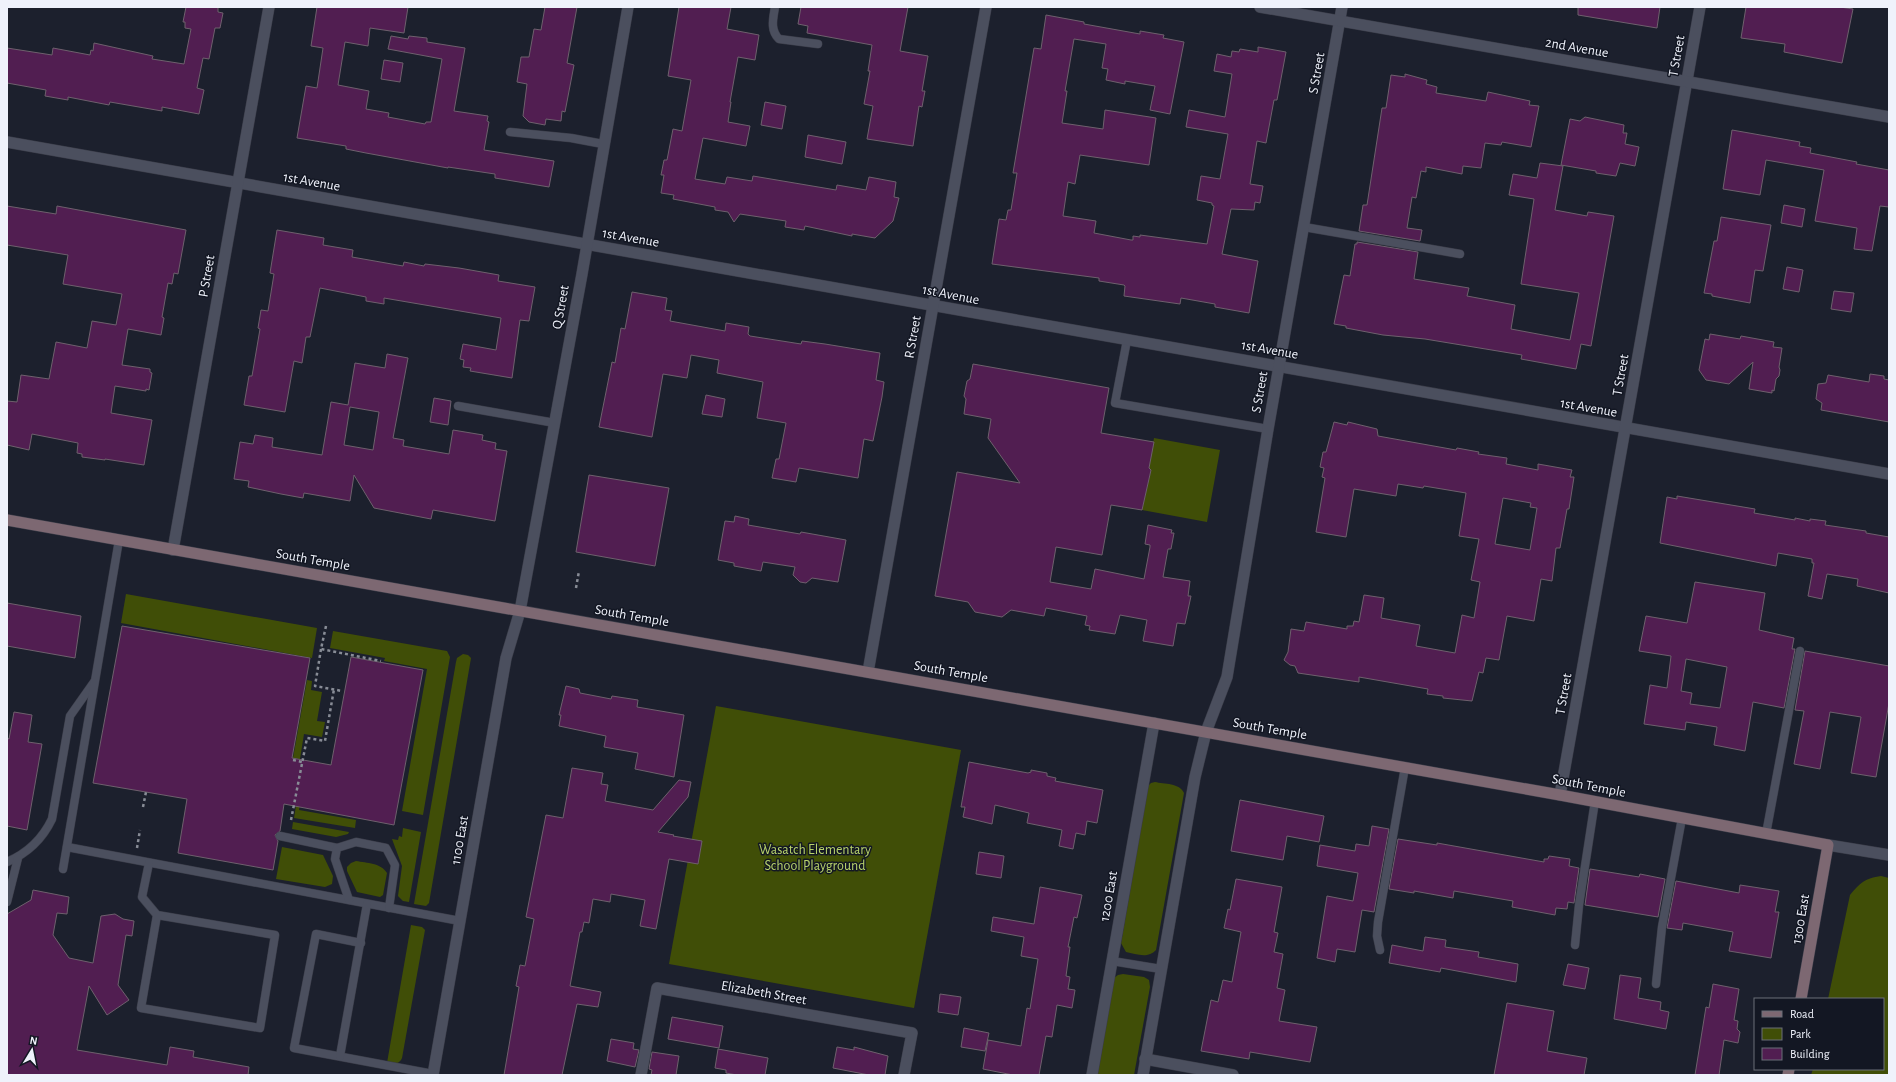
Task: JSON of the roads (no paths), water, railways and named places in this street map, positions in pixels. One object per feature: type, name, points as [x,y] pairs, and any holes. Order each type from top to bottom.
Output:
[{"type":"main road","name":"South Temple","points":[[7,520],[520,612],[1405,767],[1828,845]]},
{"type":"main road","name":"1300 East","points":[[1801,998],[1828,845]]},
{"type":"street","name":"P Street","points":[[173,550],[269,7]]},
{"type":"street","name":"Q Street","points":[[520,612],[555,423],[628,7]]},
{"type":"street","name":"R Street","points":[[868,672],[986,7]]},
{"type":"street","name":"2nd Avenue","points":[[1260,7],[1889,117]]},
{"type":"street","name":"S Street","points":[[1206,732],[1227,677],[1268,430],[1342,7]]},
{"type":"street","name":"T Street","points":[[1560,795],[1700,7]]},
{"type":"street","name":"1st Avenue","points":[[7,142],[1279,366],[1625,429],[1889,474]]},
{"type":"street","name":"1100 East","points":[[433,1075],[506,658],[520,612]]},
{"type":"street","name":"1200 East","points":[[1092,1075],[1154,723]]},
{"type":"street","points":[[1143,1075],[1195,777],[1206,732]]},
{"type":"street","name":"South Temple","points":[[1828,845],[1889,855]]},
{"type":"street","name":"Elizabeth Street","points":[[641,1075],[656,988],[912,1033],[904,1075]]},
{"type":"street","points":[[1146,1059],[1233,1075]]},
{"type":"lane","points":[[775,7],[772,23],[775,35],[779,39],[818,44]]},
{"type":"lane","points":[[510,132],[571,138],[603,144]]},
{"type":"lane","points":[[1304,227],[1460,254]]},
{"type":"lane","points":[[1127,340],[1115,403],[1268,430]]},
{"type":"lane","points":[[458,406],[555,423]]},
{"type":"lane","points":[[63,870],[119,540]]},
{"type":"lane","points":[[1766,834],[1800,651]]},
{"type":"lane","points":[[7,862],[18,858],[38,843],[52,819],[70,716],[96,679]]},
{"type":"lane","points":[[1380,950],[1377,936],[1378,922],[1405,767]]},
{"type":"lane","points":[[1575,945],[1579,905],[1595,801]]},
{"type":"lane","points":[[1656,984],[1662,927],[1682,818]]},
{"type":"lane","points":[[280,836],[337,848],[356,842],[386,848],[395,865],[389,908]]},
{"type":"lane","points":[[67,847],[460,921]]},
{"type":"lane","points":[[337,848],[334,859],[350,900]]},
{"type":"lane","points":[[7,902],[18,858]]},
{"type":"lane","points":[[149,863],[142,897],[157,915],[275,935],[260,1028],[141,1008],[157,915]]},
{"type":"lane","points":[[340,1056],[367,904]]},
{"type":"lane","points":[[361,943],[316,934],[294,1048],[433,1075]]},
{"type":"lane","points":[[1112,961],[1161,969]]},
{"type":"park label","name":"Wasatch Elementary School Playground","points":[[815,858]]}]
